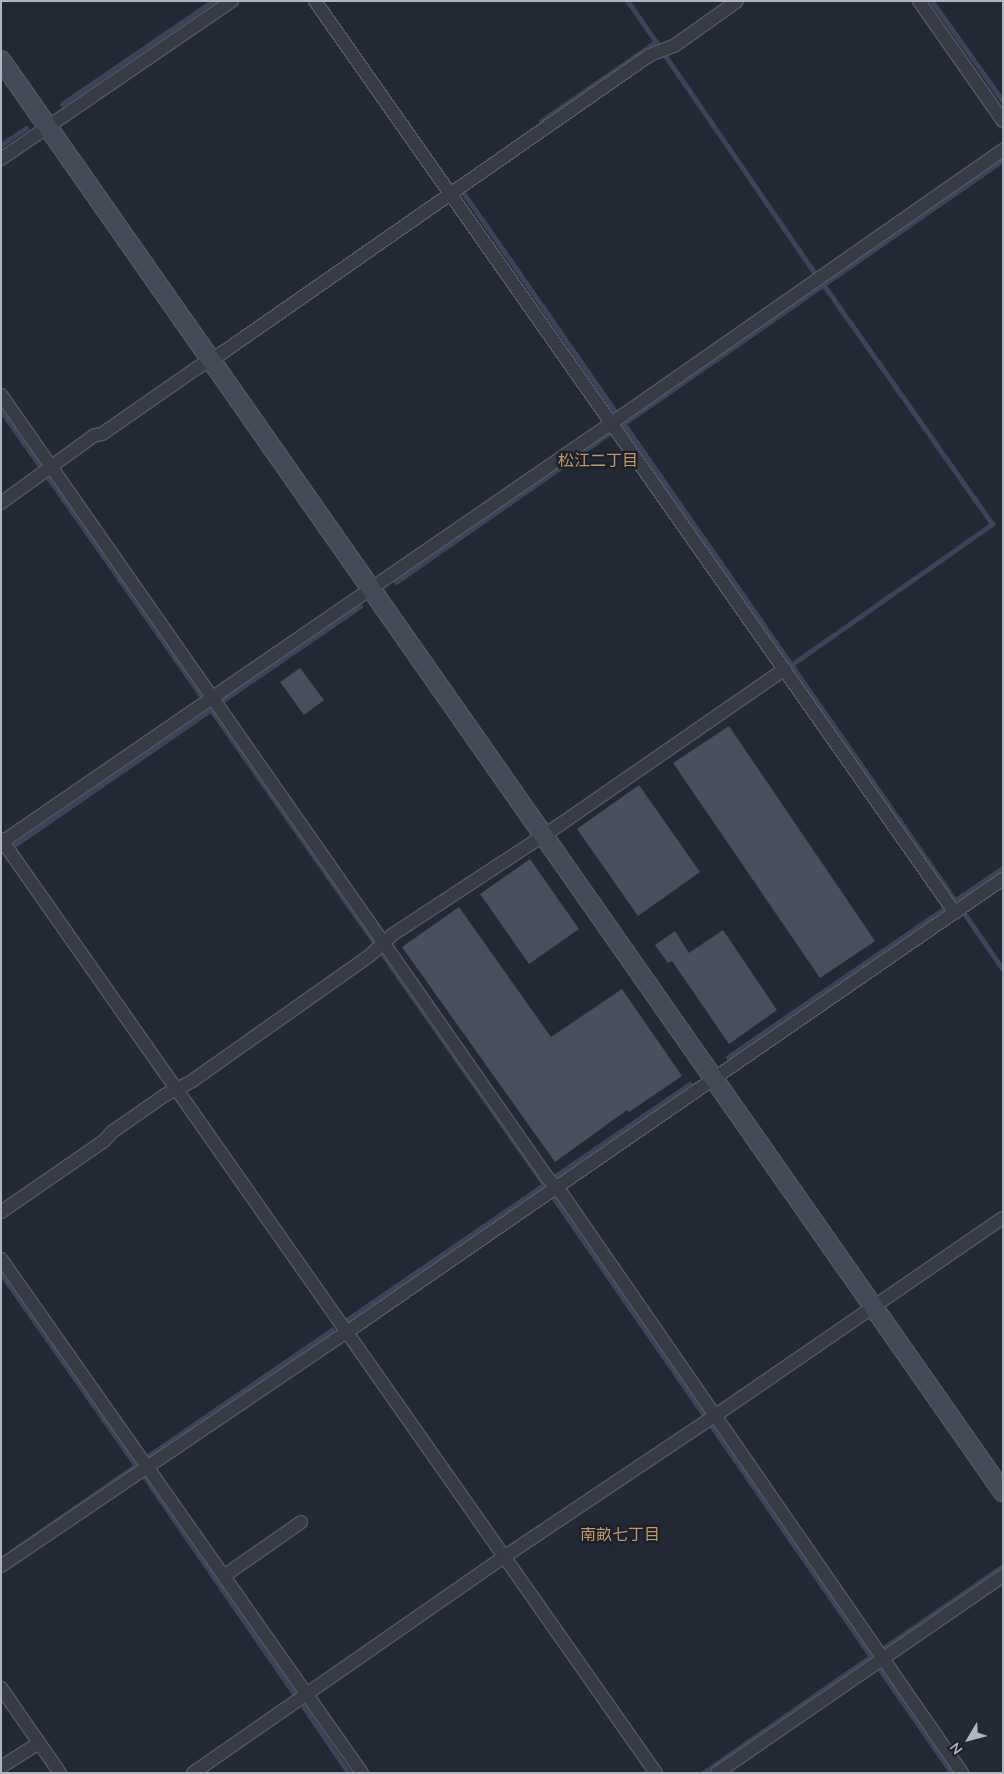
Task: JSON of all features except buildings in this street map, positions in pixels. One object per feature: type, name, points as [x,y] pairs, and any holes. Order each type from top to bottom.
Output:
[{"type":"street","points":[[1,160],[232,1]]},
{"type":"street","points":[[315,1],[450,194],[616,424],[785,669],[955,908]]},
{"type":"street","points":[[1,504],[47,470],[212,359],[660,50],[674,46],[738,1]]},
{"type":"street","points":[[919,1],[1003,121]]},
{"type":"street","points":[[1,60],[1003,1492]]},
{"type":"street","points":[[656,1773],[2,841],[212,703],[371,587],[616,424],[1003,150]]},
{"type":"street","points":[[1,395],[47,470],[212,703],[379,947],[550,1186],[710,1419],[962,1773]]},
{"type":"street","points":[[1,1212],[104,1141],[112,1132],[158,1100],[177,1090],[379,947],[392,935],[544,835],[785,669]]},
{"type":"street","points":[[1,1566],[347,1332],[550,1186],[714,1079],[955,908],[1003,879]]},
{"type":"street","points":[[193,1773],[504,1557],[710,1419],[872,1306],[1003,1218]]},
{"type":"street","points":[[1,1258],[362,1773]]},
{"type":"street","points":[[224,1576],[301,1522]]},
{"type":"street","points":[[717,1773],[879,1658],[1003,1576]]},
{"type":"street","points":[[1,1688],[60,1773]]},
{"type":"street","points":[[1,1767],[39,1743]]},
{"type":"waterway","points":[[62,104],[213,1]]},
{"type":"waterway","points":[[628,1],[815,273]]},
{"type":"waterway","points":[[932,1],[1003,101]]},
{"type":"waterway","points":[[541,121],[656,42]]},
{"type":"waterway","points":[[1,145],[26,128]]},
{"type":"waterway","points":[[620,426],[1003,160]]},
{"type":"waterway","points":[[463,192],[1003,969]]},
{"type":"waterway","points":[[791,665],[992,524],[823,284]]},
{"type":"waterway","points":[[1,410],[554,1198],[952,1773]]},
{"type":"waterway","points":[[396,582],[614,430]]},
{"type":"waterway","points":[[219,703],[360,606]]},
{"type":"waterway","points":[[16,844],[213,708]]},
{"type":"waterway","points":[[954,901],[1003,868]]},
{"type":"waterway","points":[[728,1057],[948,906]]},
{"type":"waterway","points":[[551,1179],[690,1084]]},
{"type":"waterway","points":[[348,1319],[545,1184]]},
{"type":"waterway","points":[[1,1273],[138,1468]]},
{"type":"waterway","points":[[148,1456],[332,1330]]},
{"type":"waterway","points":[[11,1552],[138,1464]]},
{"type":"waterway","points":[[145,1477],[294,1693]]},
{"type":"waterway","points":[[879,1651],[1003,1566]]},
{"type":"waterway","points":[[703,1773],[873,1655]]},
{"type":"waterway","points":[[304,1707],[349,1773]]},
{"type":"district","name":"松江二丁目","points":[[598,461]]},
{"type":"district","name":"南畝七丁目","points":[[620,1535]]}]
